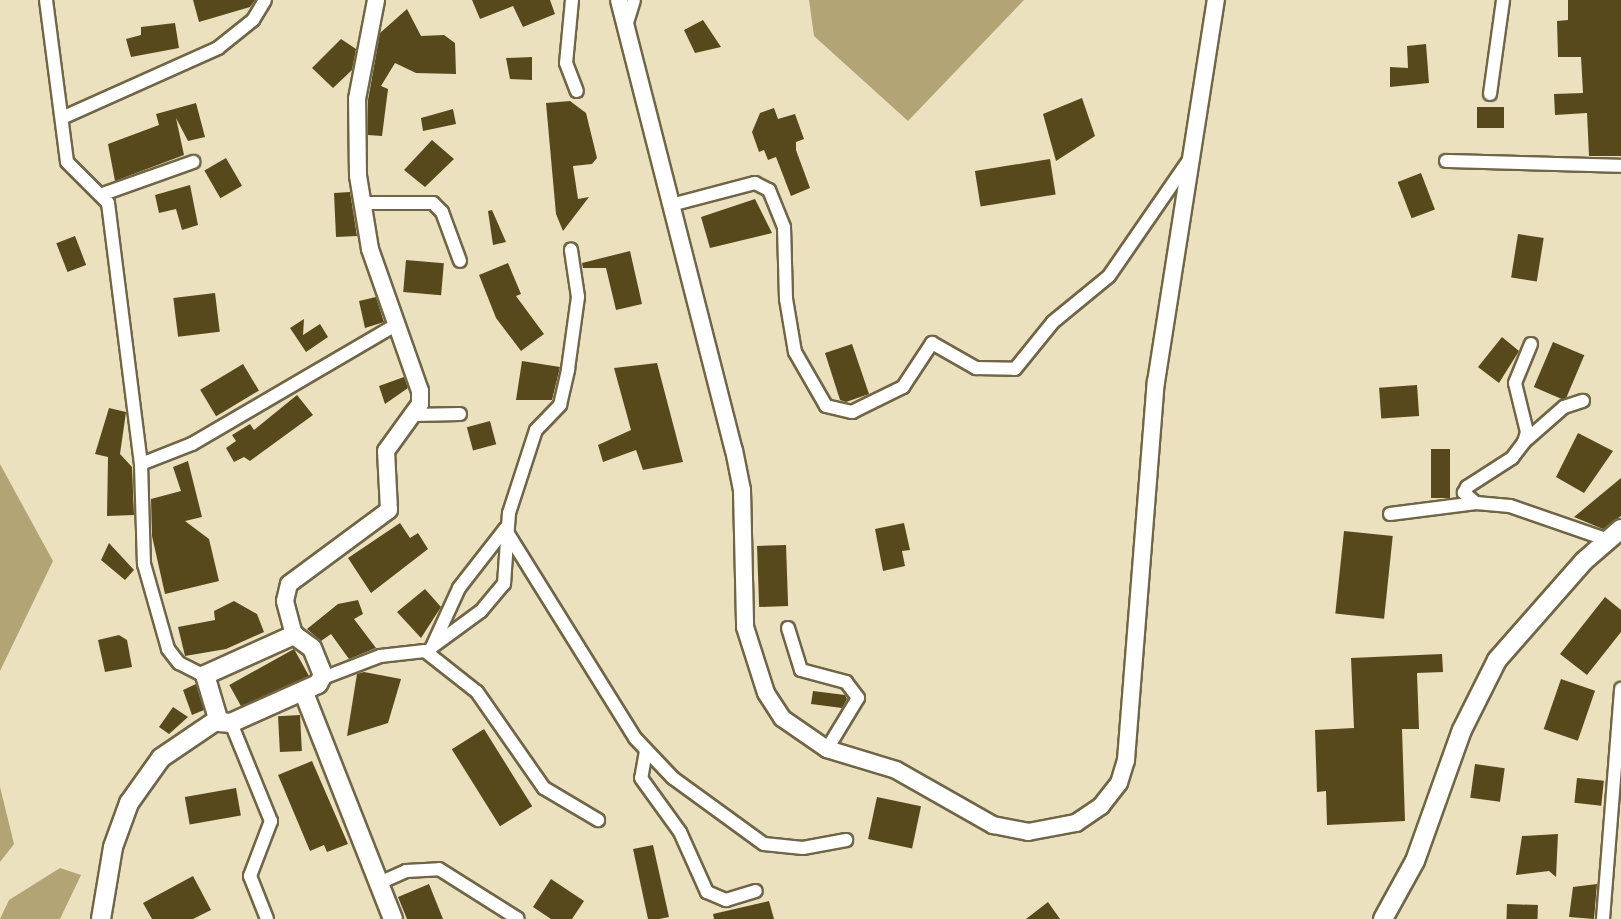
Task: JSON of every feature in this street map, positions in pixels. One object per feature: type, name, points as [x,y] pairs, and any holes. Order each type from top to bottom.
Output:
[{"type":"main road","points":[[1383,919],[1415,861],[1486,679],[1528,621],[1615,534]]},
{"type":"main road","points":[[101,919],[113,847],[129,803],[161,758],[224,721],[304,693],[323,678],[310,646],[293,635],[204,676],[224,721]]},
{"type":"main road","points":[[304,693],[393,919]]},
{"type":"street","points":[[46,0],[64,117],[67,162],[103,194],[141,464],[144,564],[164,640],[179,663],[204,676]]},
{"type":"street","points":[[64,117],[218,48],[253,20],[265,0]]},
{"type":"street","points":[[293,635],[285,600],[289,584],[390,510],[386,451],[414,415],[420,391],[396,325],[362,204],[357,99],[376,0]]},
{"type":"street","points":[[572,0],[566,63],[577,91]]},
{"type":"street","points":[[619,0],[671,205],[706,329],[742,490],[745,627],[754,663],[782,718],[827,749],[897,769],[993,825],[1027,832],[1076,822],[1101,806],[1118,783],[1133,696],[1156,382],[1216,0]]},
{"type":"street","points":[[626,27],[634,0]]},
{"type":"street","points":[[1490,94],[1503,0]]},
{"type":"street","points":[[671,205],[755,183],[769,190],[784,226],[786,299],[794,352],[826,406],[852,412],[903,387],[932,343],[976,368],[1015,369],[1053,321],[1109,276],[1194,152]]},
{"type":"street","points":[[1446,161],[1621,166]]},
{"type":"street","points":[[103,194],[193,162]]},
{"type":"street","points":[[362,204],[433,203],[442,212],[460,261]]},
{"type":"street","points":[[323,678],[380,656],[429,649],[481,611],[504,584],[505,529],[537,430],[560,405],[568,369],[578,297],[571,250]]},
{"type":"street","points":[[141,464],[192,444],[396,325]]},
{"type":"street","points":[[1524,442],[1527,432],[1515,383],[1531,344]]},
{"type":"street","points":[[1476,503],[1464,493],[1467,487],[1512,458],[1524,442],[1564,407],[1583,401]]},
{"type":"street","points":[[414,415],[460,414]]},
{"type":"street","points":[[1390,514],[1476,503],[1537,512],[1615,534]]},
{"type":"street","points":[[429,649],[459,588],[505,529]]},
{"type":"street","points":[[505,529],[646,751],[673,778],[764,844],[803,848],[846,840]]},
{"type":"street","points":[[788,628],[801,670],[846,682],[858,698],[827,749]]},
{"type":"street","points":[[429,649],[477,692],[544,788],[598,820]]},
{"type":"street","points":[[1603,919],[1621,689]]},
{"type":"street","points":[[224,721],[271,821],[250,876],[267,919]]},
{"type":"street","points":[[646,751],[640,778],[680,832],[707,892],[726,900],[756,891]]},
{"type":"street","points":[[377,884],[406,871],[439,869],[519,919]]},
{"type":"shaded area","points":[[809,0],[1024,0],[908,121],[814,36]]},
{"type":"shaded area","points":[[0,464],[53,561],[0,671]]},
{"type":"shaded area","points":[[0,787],[14,844],[0,862]]},
{"type":"shaded area","points":[[60,868],[81,875],[60,919],[0,919],[9,900]]},
{"type":"building","points":[[193,0],[255,0],[250,7],[199,22]]},
{"type":"building","points":[[472,0],[550,0],[555,14],[523,27],[513,6],[480,19]]},
{"type":"building","points":[[1568,0],[1621,0],[1621,156],[1589,156],[1587,113],[1555,115],[1554,94],[1583,93],[1581,57],[1558,57],[1557,21],[1568,20]]},
{"type":"building","points":[[407,9],[421,36],[444,35],[455,43],[456,74],[416,73],[395,63],[381,86],[388,89],[382,136],[368,135],[368,100],[380,33]]},
{"type":"building","points":[[703,20],[721,47],[695,53],[684,30]]},
{"type":"building","points":[[175,23],[179,48],[131,57],[126,39],[141,35],[141,27]]},
{"type":"building","points":[[341,39],[356,49],[352,70],[333,88],[312,68]]},
{"type":"building","points":[[1426,44],[1429,83],[1390,87],[1390,67],[1408,68],[1407,46]]},
{"type":"building","points":[[532,57],[532,80],[510,79],[506,58]]},
{"type":"building","points":[[1082,98],[1095,136],[1056,161],[1043,114]]},
{"type":"building","points":[[570,101],[586,113],[597,158],[592,164],[573,166],[578,199],[589,197],[563,231],[556,214],[546,103]]},
{"type":"building","points":[[196,103],[205,137],[188,141],[176,118],[184,155],[115,181],[108,144],[159,125],[156,114]]},
{"type":"building","points":[[1477,107],[1504,107],[1504,128],[1477,128]]},
{"type":"building","points":[[774,108],[778,119],[795,114],[804,139],[796,142],[796,150],[810,188],[791,196],[776,157],[768,160],[764,150],[759,152],[752,132],[760,113]]},
{"type":"building","points":[[453,109],[456,124],[423,131],[421,118]]},
{"type":"building","points":[[432,140],[454,159],[425,187],[404,170]]},
{"type":"building","points":[[226,158],[242,186],[220,198],[204,170]]},
{"type":"building","points":[[1050,159],[1056,195],[981,206],[975,171]]},
{"type":"building","points":[[1421,173],[1435,209],[1412,218],[1398,182]]},
{"type":"building","points":[[190,185],[198,225],[182,230],[176,209],[159,213],[155,195]]},
{"type":"building","points":[[350,192],[357,236],[336,237],[334,193]]},
{"type":"building","points":[[755,199],[772,233],[710,248],[701,217]]},
{"type":"building","points":[[492,210],[506,242],[493,245],[488,211]]},
{"type":"building","points":[[1518,234],[1544,238],[1537,282],[1511,277]]},
{"type":"building","points":[[75,236],[86,265],[67,272],[56,243]]},
{"type":"building","points":[[630,251],[642,304],[616,310],[606,268],[583,268],[582,263]]},
{"type":"building","points":[[406,260],[444,263],[441,295],[403,292]]},
{"type":"building","points":[[508,263],[521,294],[516,296],[544,334],[521,351],[496,318],[479,275]]},
{"type":"building","points":[[215,293],[220,332],[178,337],[173,298]]},
{"type":"building","points":[[376,297],[384,322],[365,328],[359,301]]},
{"type":"building","points":[[304,319],[303,335],[320,324],[328,337],[306,352],[290,328]]},
{"type":"building","points":[[1502,337],[1519,351],[1499,383],[1478,367]]},
{"type":"building","points":[[1553,342],[1584,355],[1565,400],[1534,387]]},
{"type":"building","points":[[852,344],[869,394],[846,402],[840,400],[825,353]]},
{"type":"building","points":[[522,361],[560,367],[552,400],[516,400]]},
{"type":"building","points":[[657,363],[683,462],[643,470],[636,450],[603,462],[598,445],[631,430],[614,368]]},
{"type":"building","points":[[243,364],[259,391],[216,416],[200,390]]},
{"type":"building","points":[[404,377],[408,388],[385,404],[379,386]]},
{"type":"building","points":[[1417,385],[1419,416],[1381,419],[1379,388]]},
{"type":"building","points":[[297,395],[313,415],[250,461],[244,457],[234,462],[226,448],[236,441],[232,435],[250,424],[254,430]]},
{"type":"building","points":[[109,408],[126,412],[120,454],[132,467],[134,515],[107,516],[108,457],[95,454]]},
{"type":"building","points":[[490,421],[496,444],[473,450],[467,427]]},
{"type":"building","points":[[1578,433],[1613,451],[1584,493],[1556,477]]},
{"type":"building","points":[[1431,449],[1450,449],[1450,498],[1431,498]]},
{"type":"building","points":[[188,461],[202,517],[185,521],[209,539],[219,581],[165,594],[152,536],[151,499],[181,491],[173,467]]},
{"type":"building","points":[[1621,478],[1621,516],[1603,529],[1574,517]]},
{"type":"building","points":[[400,523],[410,538],[418,533],[428,549],[371,593],[348,558]]},
{"type":"building","points":[[904,523],[910,550],[902,551],[905,566],[883,571],[875,529]]},
{"type":"building","points":[[1344,531],[1393,536],[1384,619],[1335,614]]},
{"type":"building","points":[[109,543],[134,570],[125,580],[101,560]]},
{"type":"building","points":[[786,545],[788,606],[759,607],[757,546]]},
{"type":"building","points":[[425,589],[441,607],[421,638],[397,612]]},
{"type":"building","points":[[1605,597],[1621,610],[1621,632],[1587,675],[1560,654]]},
{"type":"building","points":[[358,600],[363,614],[354,619],[376,648],[349,659],[331,634],[321,641],[307,629],[338,604]]},
{"type":"building","points":[[234,601],[257,614],[264,632],[226,649],[185,656],[178,627],[215,620],[214,611]]},
{"type":"building","points":[[119,635],[127,640],[132,667],[105,672],[98,640]]},
{"type":"building","points":[[294,649],[309,676],[244,712],[229,685]]},
{"type":"building","points":[[1442,654],[1443,672],[1417,673],[1419,729],[1402,729],[1405,821],[1327,825],[1326,791],[1317,792],[1315,730],[1354,728],[1351,658]]},
{"type":"building","points":[[364,672],[401,679],[388,723],[347,736],[357,674]]},
{"type":"building","points":[[1561,679],[1595,691],[1578,741],[1544,729]]},
{"type":"building","points":[[196,684],[204,710],[192,715],[183,690]]},
{"type":"building","points":[[813,691],[845,695],[847,699],[842,708],[811,704]]},
{"type":"building","points":[[173,707],[188,717],[169,734],[159,727]]},
{"type":"building","points":[[300,715],[302,751],[280,752],[278,716]]},
{"type":"building","points":[[484,729],[532,806],[500,826],[452,749]]},
{"type":"building","points":[[312,761],[348,844],[327,852],[324,845],[310,851],[278,775]]},
{"type":"building","points":[[1475,764],[1505,768],[1500,802],[1470,798]]},
{"type":"building","points":[[1577,778],[1604,781],[1601,806],[1574,803]]},
{"type":"building","points":[[236,788],[241,816],[190,825],[185,797]]},
{"type":"building","points":[[877,797],[921,806],[912,848],[868,839]]},
{"type":"building","points":[[1558,834],[1556,877],[1549,871],[1516,875],[1522,836]]},
{"type":"building","points":[[653,845],[669,917],[659,919],[648,919],[633,849]]},
{"type":"building","points":[[193,876],[211,910],[193,919],[152,919],[143,903]]},
{"type":"building","points":[[551,879],[584,901],[572,919],[551,919],[533,907]]},
{"type":"building","points":[[429,884],[443,919],[407,919],[398,897]]},
{"type":"building","points":[[1597,884],[1594,919],[1569,917],[1573,887]]},
{"type":"building","points":[[769,901],[774,919],[714,919],[713,914]]},
{"type":"building","points":[[1048,902],[1060,919],[1026,919]]},
{"type":"building","points":[[1507,904],[1538,905],[1537,919],[1506,919]]}]
